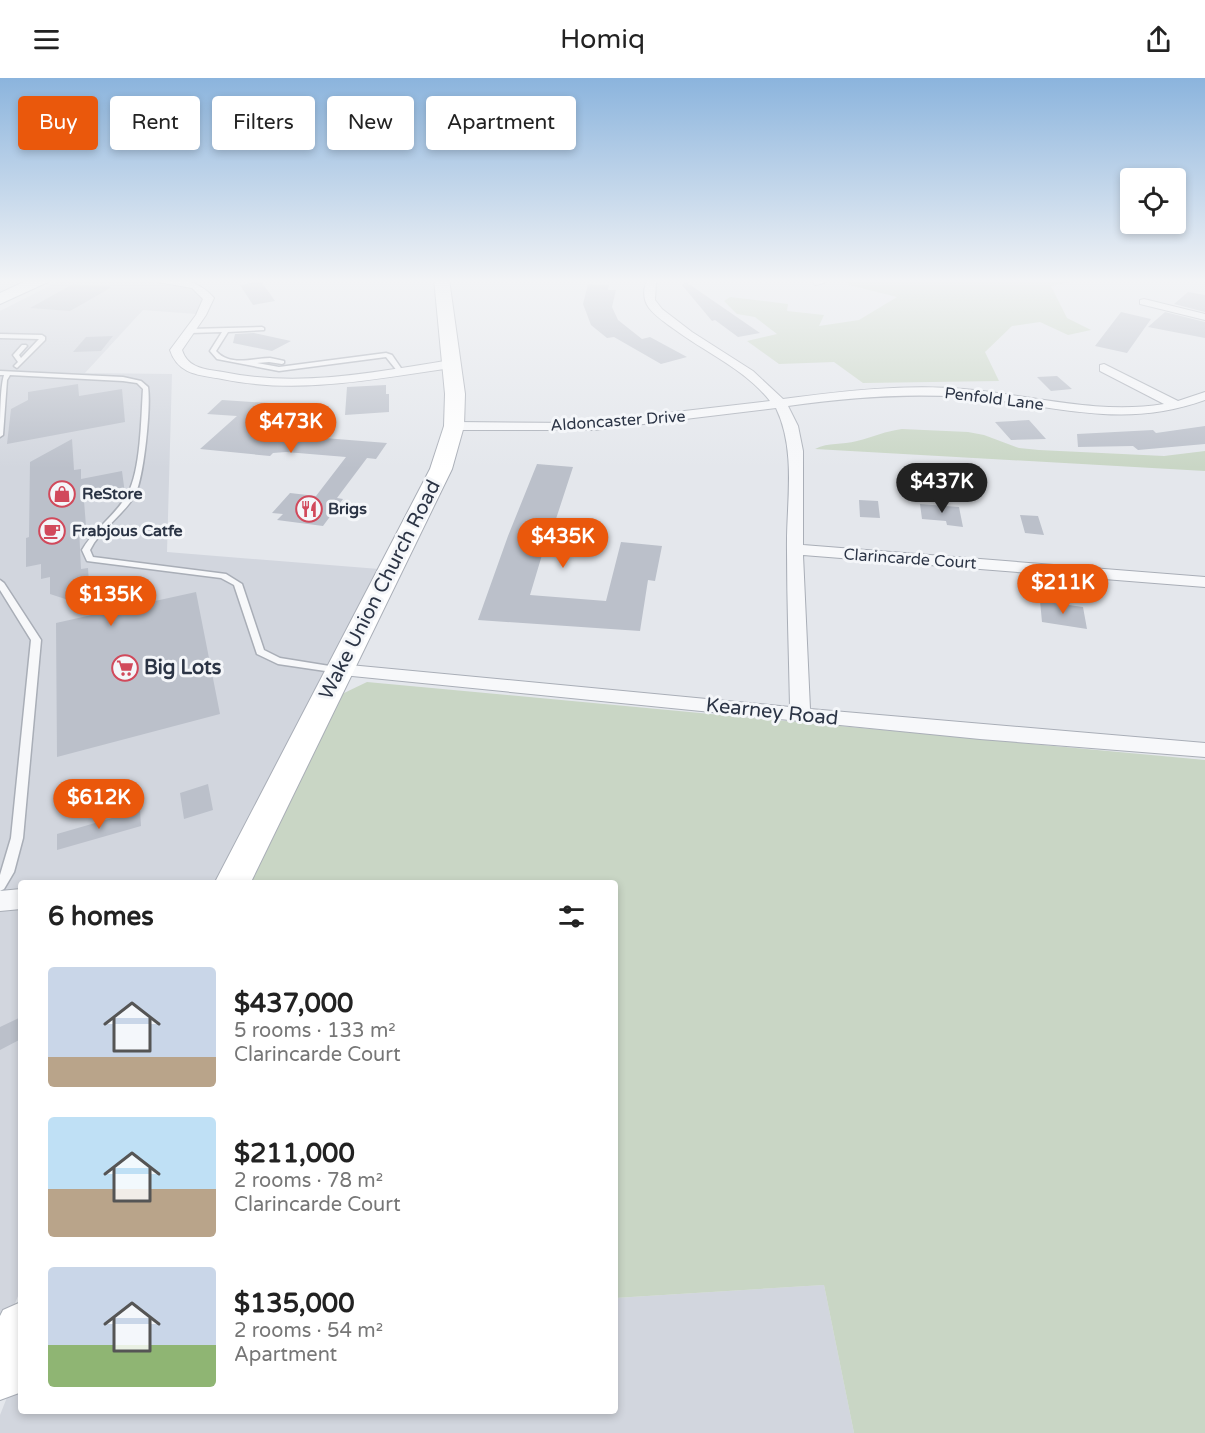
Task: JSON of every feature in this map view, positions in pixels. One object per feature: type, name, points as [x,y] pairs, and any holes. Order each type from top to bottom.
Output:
[{"type":"street","points":[[182,342],[176,350],[178,360],[186,368],[276,383],[326,382],[451,364]]},
{"type":"street","name":"Wake Union Church Road","points":[[234,880],[441,469],[454,426],[455,394],[448,342]]},
{"type":"street","points":[[700,342],[759,380],[781,404],[795,438],[795,549],[800,715]]},
{"type":"street","points":[[1104,369],[1177,406]]},
{"type":"street","name":"Penfold Lane","points":[[781,404],[918,391],[963,393],[1070,409],[1136,411],[1177,406],[1205,396]]},
{"type":"street","name":"Aldoncaster Drive","points":[[454,426],[581,427],[781,404]]},
{"type":"street","name":"Clarincarde Court","points":[[795,549],[1205,582]]},
{"type":"street","name":"Kearney Road","points":[[339,670],[800,715],[1205,750]]},
{"type":"street","points":[[0,901],[18,899]]},
{"type":"street","points":[[0,1374],[18,1335]]},
{"type":"lane","points":[[28,342],[16,355],[19,364],[40,342]]},
{"type":"lane","points":[[219,342],[213,354],[219,358],[246,364],[279,369],[386,355],[390,356],[400,371]]},
{"type":"lane","points":[[246,364],[269,360],[308,367]]},
{"type":"lane","points":[[0,435],[4,374],[123,379],[139,382],[146,388],[137,476],[131,495],[93,537],[86,550],[90,559],[223,576],[238,584],[260,652],[278,661],[339,670]]},
{"type":"lane","points":[[0,583],[36,640],[17,838],[8,872],[0,886]]},
{"type":"shaded area","points":[[0,342],[113,342],[85,373],[172,374],[167,552],[379,569],[224,880],[18,880],[18,1296],[0,1339]]},
{"type":"shaded area","points":[[824,1285],[854,1433],[0,1433],[0,1415],[18,1370],[18,1414],[618,1414],[618,1298]]},
{"type":"green space","points":[[749,342],[995,342],[985,352],[999,381],[863,383],[834,362],[779,364]]},
{"type":"green space","points":[[902,429],[968,432],[984,435],[1019,448],[1039,450],[1164,456],[1205,451],[1205,471],[815,449]]},
{"type":"green space","points":[[367,682],[1205,760],[1205,1433],[854,1433],[824,1285],[618,1298],[618,880],[249,880],[342,694]]},
{"type":"building","points":[[81,342],[108,342],[101,351],[73,352]]},
{"type":"building","points":[[233,342],[289,342],[272,351]]},
{"type":"building","points":[[623,342],[660,342],[687,357],[661,364]]},
{"type":"building","points":[[1098,342],[1135,342],[1127,353],[1095,346]]},
{"type":"building","points":[[1057,376],[1072,389],[1051,391],[1037,377]]},
{"type":"building","points":[[78,384],[79,396],[122,389],[125,422],[7,444],[11,409],[28,400],[28,392]]},
{"type":"building","points":[[386,385],[386,394],[389,394],[389,412],[345,415],[347,387]]},
{"type":"building","points":[[222,400],[299,405],[286,420],[274,421],[274,434],[387,443],[376,459],[367,458],[337,498],[343,499],[323,526],[277,520],[283,514],[272,513],[290,493],[316,496],[346,457],[286,452],[273,453],[270,456],[200,449],[237,416],[207,414]]},
{"type":"building","points":[[1029,420],[1046,439],[1011,440],[995,422]]},
{"type":"building","points":[[1205,426],[1205,444],[1138,450],[1133,446],[1078,447],[1077,434],[1153,430],[1156,433]]},
{"type":"building","points":[[72,439],[74,470],[81,469],[81,479],[122,471],[125,494],[84,501],[86,526],[79,528],[81,569],[88,568],[89,583],[104,580],[105,596],[113,594],[114,610],[196,592],[220,714],[57,757],[56,623],[105,612],[50,594],[50,577],[41,579],[41,564],[26,567],[26,538],[29,537],[30,462]]},
{"type":"building","points":[[537,464],[573,467],[554,525],[551,525],[530,595],[606,601],[621,542],[662,546],[655,581],[648,580],[640,631],[478,620]]},
{"type":"building","points":[[859,500],[878,501],[880,518],[860,517]]},
{"type":"building","points":[[920,504],[959,507],[963,527],[947,525],[946,521],[922,519]]},
{"type":"building","points":[[1020,515],[1038,516],[1044,535],[1025,533]]},
{"type":"building","points":[[1040,601],[1083,607],[1087,629],[1042,622]]},
{"type":"building","points":[[208,784],[213,810],[184,819],[180,793]]},
{"type":"building","points":[[140,810],[141,826],[57,850],[57,834]]},
{"type":"building","points":[[18,1018],[18,1041],[0,1050],[0,1027]]},
{"type":"place","name":"ReStore","points":[[62,494]]},
{"type":"place","name":"Brigs","points":[[309,509]]},
{"type":"place","name":"Frabjous Catfe","points":[[52,531]]},
{"type":"place","name":"Big Lots","points":[[125,668]]}]
